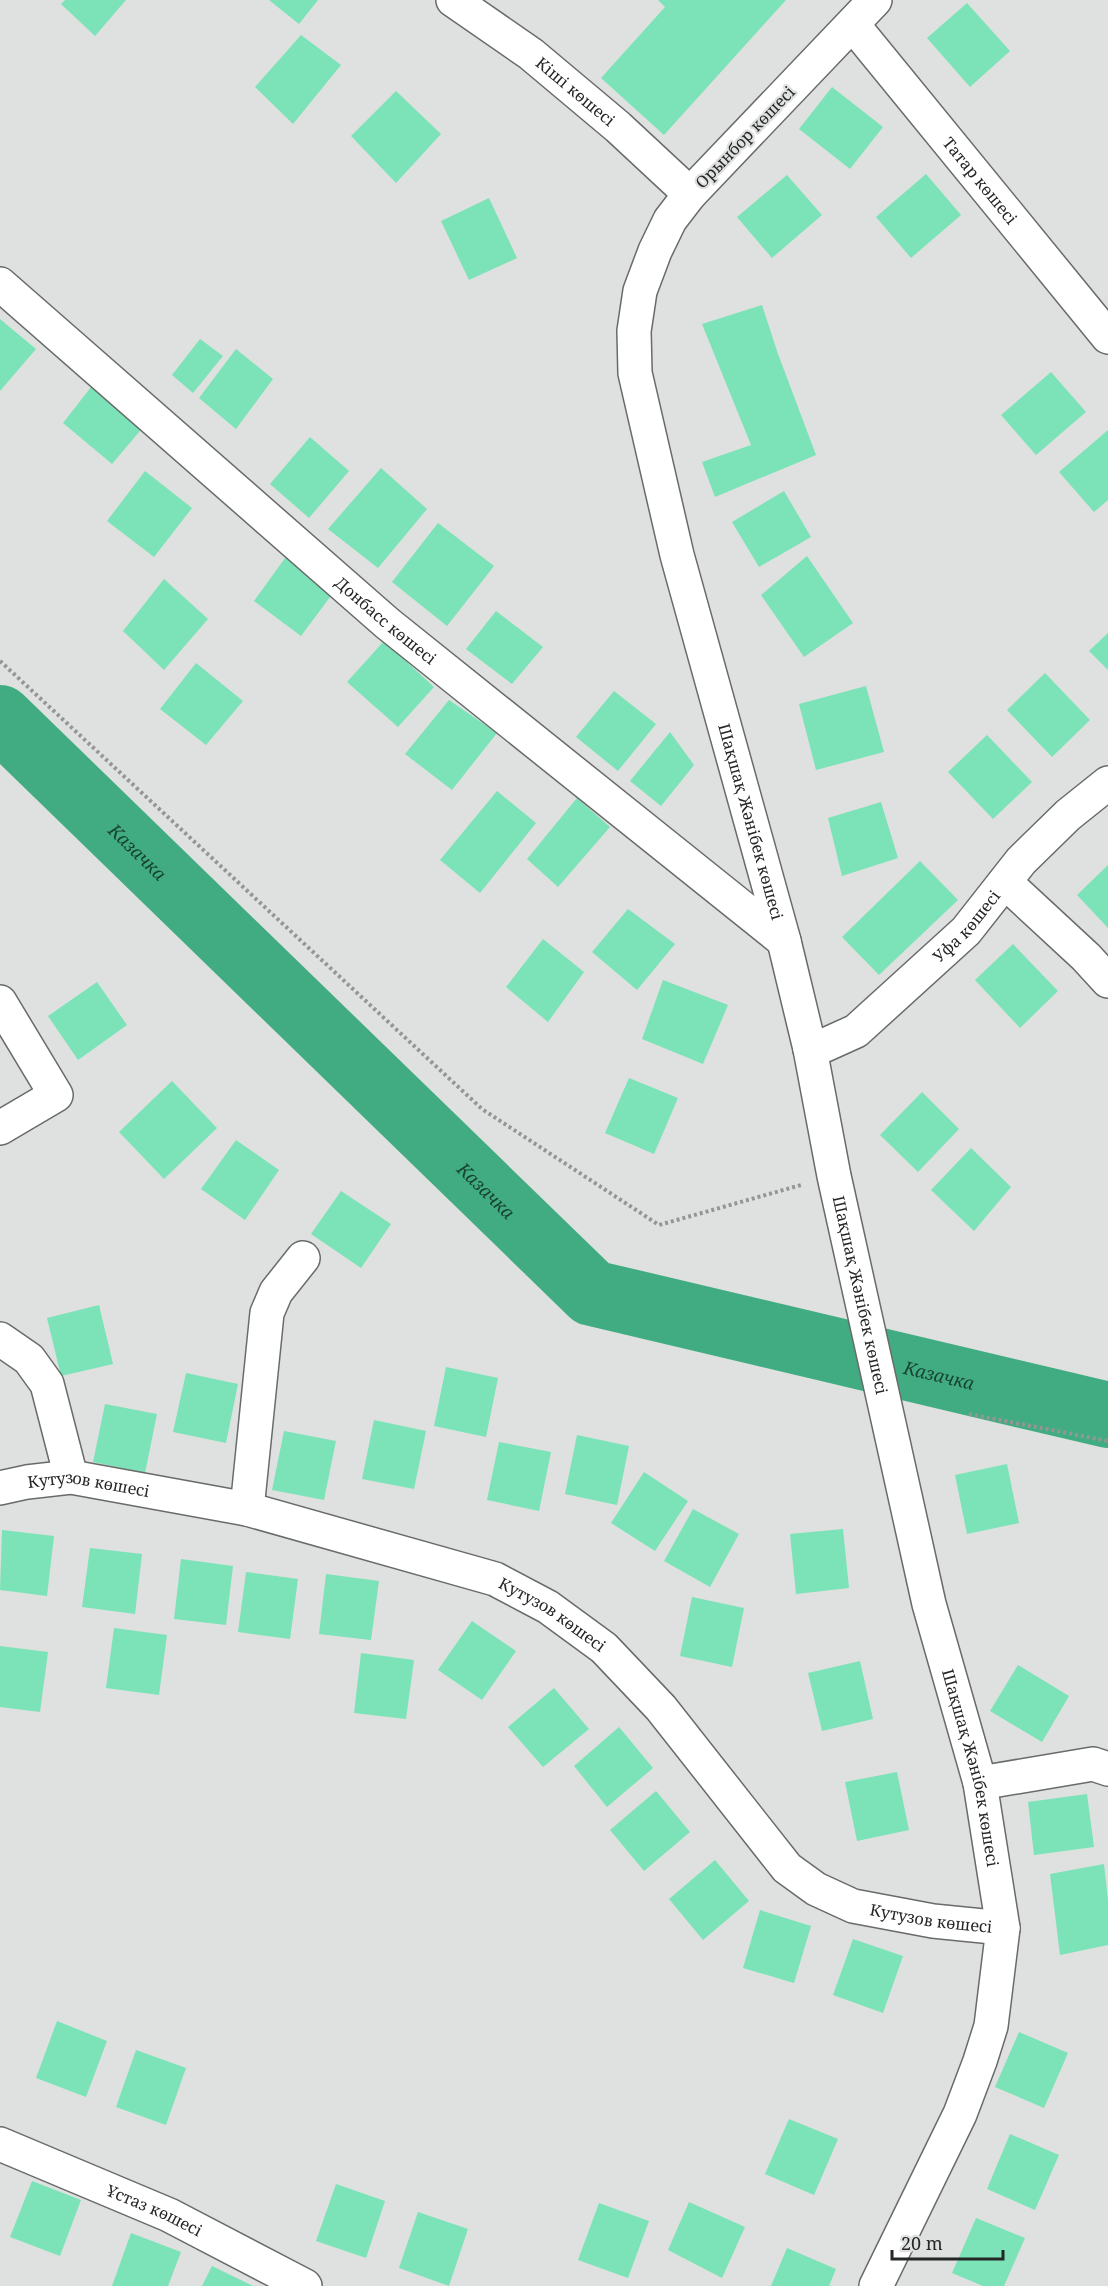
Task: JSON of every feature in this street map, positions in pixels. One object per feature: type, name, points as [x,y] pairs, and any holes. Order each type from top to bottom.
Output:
[{"type":"street","name":"Кіші көшесі","points":[[453,0],[531,54],[618,127],[690,194]]},
{"type":"street","name":"Орынбор көшесі","points":[[640,291],[665,230],[690,194],[875,0]]},
{"type":"street","name":"Татар көшесі","points":[[853,25],[1108,337]]},
{"type":"street","name":"Донбасс көшесі","points":[[0,284],[387,623],[784,941]]},
{"type":"street","name":"Шақшақ Жәнібек көшесі","points":[[640,291],[634,331],[635,373],[645,422],[677,555],[784,941],[810,1049],[834,1176],[929,1604],[980,1783],[1003,1928],[991,2026],[980,2061],[960,2114],[876,2286]]},
{"type":"street","name":"Уфа көшесі","points":[[810,1049],[856,1031],[966,931],[1021,861],[1068,815],[1108,783]]},
{"type":"street","points":[[1005,882],[1086,957],[1108,981]]},
{"type":"street","points":[[0,1002],[56,1095],[0,1128]]},
{"type":"street","points":[[247,1509],[267,1313],[276,1292],[303,1258]]},
{"type":"street","points":[[0,1339],[30,1359],[47,1384],[71,1477]]},
{"type":"street","name":"Кутузов көшесі","points":[[0,1488],[71,1477],[247,1509],[495,1579],[549,1607],[604,1648],[661,1708],[787,1868],[809,1884],[853,1906],[933,1921],[1003,1928]]},
{"type":"street","points":[[980,1783],[1093,1764],[1108,1769]]},
{"type":"street","name":"Ұстаз көшесі","points":[[0,2144],[169,2215],[305,2286]]},
{"type":"path","points":[[0,661],[482,1109],[659,1225],[834,1176]]},
{"type":"path","points":[[969,1414],[1108,1441]]},
{"type":"building","points":[[65,0],[126,0],[95,36],[61,4]]},
{"type":"building","points":[[269,0],[318,0],[299,24]]},
{"type":"building","points":[[658,0],[786,0],[664,135],[601,78],[665,7]]},
{"type":"building","points":[[967,3],[1010,51],[970,87],[927,38]]},
{"type":"building","points":[[301,35],[341,65],[293,124],[255,87]]},
{"type":"building","points":[[832,87],[883,127],[850,169],[799,129]]},
{"type":"building","points":[[396,91],[441,134],[396,183],[351,136]]},
{"type":"building","points":[[926,174],[961,215],[911,258],[876,217]]},
{"type":"building","points":[[787,175],[822,215],[772,258],[737,217]]},
{"type":"building","points":[[489,198],[517,258],[469,280],[441,221]]},
{"type":"building","points":[[762,305],[816,455],[715,497],[702,462],[751,445],[702,324]]},
{"type":"building","points":[[0,319],[36,349],[0,391]]},
{"type":"building","points":[[200,339],[223,356],[193,393],[172,375]]},
{"type":"building","points":[[236,349],[273,379],[236,429],[199,398]]},
{"type":"building","points":[[1051,372],[1086,412],[1036,455],[1001,415]]},
{"type":"building","points":[[95,382],[145,425],[112,464],[63,423]]},
{"type":"building","points":[[1108,430],[1108,500],[1094,512],[1059,472]]},
{"type":"building","points":[[310,437],[349,471],[309,518],[270,484]]},
{"type":"building","points":[[381,468],[427,509],[378,568],[328,529]]},
{"type":"building","points":[[145,471],[192,508],[154,557],[107,521]]},
{"type":"building","points":[[784,491],[811,537],[759,567],[732,522]]},
{"type":"building","points":[[438,523],[494,566],[447,626],[392,582]]},
{"type":"building","points":[[288,554],[336,589],[301,636],[254,601]]},
{"type":"building","points":[[807,556],[853,623],[804,657],[761,595]]},
{"type":"building","points":[[164,579],[208,619],[164,670],[123,631]]},
{"type":"building","points":[[496,611],[543,647],[512,684],[466,649]]},
{"type":"building","points":[[1108,633],[1108,670],[1089,651]]},
{"type":"building","points":[[384,641],[434,687],[398,727],[347,682]]},
{"type":"building","points":[[196,663],[243,701],[206,745],[160,709]]},
{"type":"building","points":[[1045,673],[1090,720],[1052,757],[1007,710]]},
{"type":"building","points":[[866,686],[884,752],[816,770],[799,704]]},
{"type":"building","points":[[614,691],[656,724],[618,771],[576,737]]},
{"type":"building","points":[[449,700],[497,733],[452,790],[405,754]]},
{"type":"building","points":[[670,732],[694,765],[661,806],[630,781]]},
{"type":"building","points":[[987,735],[1032,782],[993,819],[948,772]]},
{"type":"building","points":[[497,791],[536,823],[480,893],[440,860]]},
{"type":"building","points":[[577,798],[610,827],[558,887],[527,859]]},
{"type":"building","points":[[881,802],[898,858],[842,876],[828,818]]},
{"type":"building","points":[[920,861],[958,900],[879,975],[842,937]]},
{"type":"building","points":[[1108,865],[1108,928],[1077,895]]},
{"type":"building","points":[[628,909],[675,944],[637,990],[592,952]]},
{"type":"building","points":[[543,939],[584,972],[548,1022],[506,987]]},
{"type":"building","points":[[1013,944],[1058,991],[1020,1028],[975,980]]},
{"type":"building","points":[[663,980],[728,1005],[703,1064],[642,1039]]},
{"type":"building","points":[[97,982],[127,1025],[78,1060],[48,1016]]},
{"type":"building","points":[[629,1078],[678,1098],[654,1154],[605,1133]]},
{"type":"building","points":[[172,1081],[217,1128],[164,1179],[119,1132]]},
{"type":"building","points":[[922,1092],[959,1129],[918,1172],[880,1135]]},
{"type":"building","points":[[236,1140],[279,1170],[245,1220],[201,1189]]},
{"type":"building","points":[[971,1148],[1011,1187],[974,1231],[931,1190]]},
{"type":"building","points":[[341,1191],[391,1224],[361,1268],[311,1234]]},
{"type":"building","points":[[99,1305],[113,1364],[61,1376],[47,1318]]},
{"type":"building","points":[[446,1367],[498,1378],[486,1437],[434,1426]]},
{"type":"building","points":[[186,1373],[238,1384],[226,1443],[173,1432]]},
{"type":"building","points":[[105,1404],[157,1414],[145,1473],[93,1462]]},
{"type":"building","points":[[374,1420],[426,1431],[414,1489],[362,1479]]},
{"type":"building","points":[[284,1431],[336,1441],[324,1500],[272,1490]]},
{"type":"building","points":[[577,1435],[629,1446],[617,1505],[565,1494]]},
{"type":"building","points":[[499,1442],[551,1452],[539,1511],[487,1500]]},
{"type":"building","points":[[1007,1464],[1019,1523],[967,1534],[955,1475]]},
{"type":"building","points":[[644,1472],[688,1501],[655,1551],[611,1523]]},
{"type":"building","points":[[693,1509],[739,1534],[710,1587],[664,1561]]},
{"type":"building","points":[[843,1529],[849,1588],[796,1594],[790,1534]]},
{"type":"building","points":[[2,1530],[54,1536],[47,1596],[0,1590]]},
{"type":"building","points":[[90,1548],[142,1554],[135,1614],[82,1607]]},
{"type":"building","points":[[181,1559],[233,1566],[226,1625],[174,1619]]},
{"type":"building","points":[[246,1572],[298,1579],[290,1639],[238,1632]]},
{"type":"building","points":[[326,1574],[379,1581],[371,1640],[319,1634]]},
{"type":"building","points":[[692,1597],[744,1608],[732,1667],[680,1656]]},
{"type":"building","points":[[472,1621],[516,1651],[482,1700],[438,1670]]},
{"type":"building","points":[[114,1628],[167,1635],[159,1695],[106,1688]]},
{"type":"building","points":[[0,1646],[48,1652],[40,1712],[0,1707]]},
{"type":"building","points":[[361,1653],[414,1660],[406,1719],[354,1713]]},
{"type":"building","points":[[860,1661],[873,1719],[822,1731],[808,1673]]},
{"type":"building","points":[[1018,1665],[1069,1696],[1042,1742],[990,1711]]},
{"type":"building","points":[[554,1688],[589,1729],[543,1767],[508,1727]]},
{"type":"building","points":[[619,1727],[653,1768],[607,1807],[574,1766]]},
{"type":"building","points":[[897,1772],[909,1830],[857,1841],[845,1782]]},
{"type":"building","points":[[656,1791],[690,1832],[644,1871],[610,1830]]},
{"type":"building","points":[[1087,1794],[1094,1847],[1034,1855],[1028,1802]]},
{"type":"building","points":[[715,1860],[749,1901],[703,1940],[669,1899]]},
{"type":"building","points":[[1104,1864],[1108,1900],[1108,1945],[1060,1955],[1050,1874]]},
{"type":"building","points":[[760,1910],[811,1926],[794,1983],[743,1968]]},
{"type":"building","points":[[853,1939],[903,1956],[883,2013],[833,1995]]},
{"type":"building","points":[[57,2021],[107,2041],[86,2097],[36,2078]]},
{"type":"building","points":[[1019,2032],[1068,2053],[1044,2108],[995,2087]]},
{"type":"building","points":[[136,2050],[186,2068],[166,2125],[116,2107]]},
{"type":"building","points":[[789,2119],[838,2139],[814,2195],[765,2174]]},
{"type":"building","points":[[1010,2134],[1059,2155],[1035,2210],[987,2189]]},
{"type":"building","points":[[32,2181],[81,2200],[60,2256],[10,2237]]},
{"type":"building","points":[[336,2184],[385,2201],[366,2258],[316,2241]]},
{"type":"building","points":[[689,2202],[745,2227],[722,2278],[668,2250]]},
{"type":"building","points":[[599,2203],[649,2221],[628,2278],[578,2260]]},
{"type":"building","points":[[418,2212],[468,2229],[449,2286],[399,2268]]},
{"type":"building","points":[[976,2218],[1025,2238],[1004,2286],[983,2286],[952,2273]]},
{"type":"building","points":[[131,2233],[181,2252],[168,2286],[112,2286]]},
{"type":"building","points":[[787,2248],[836,2269],[829,2286],[771,2286]]},
{"type":"building","points":[[212,2266],[253,2286],[202,2286]]},
{"type":"waterway","name":"Казачка","points":[[0,718],[592,1293],[1108,1415]]}]
